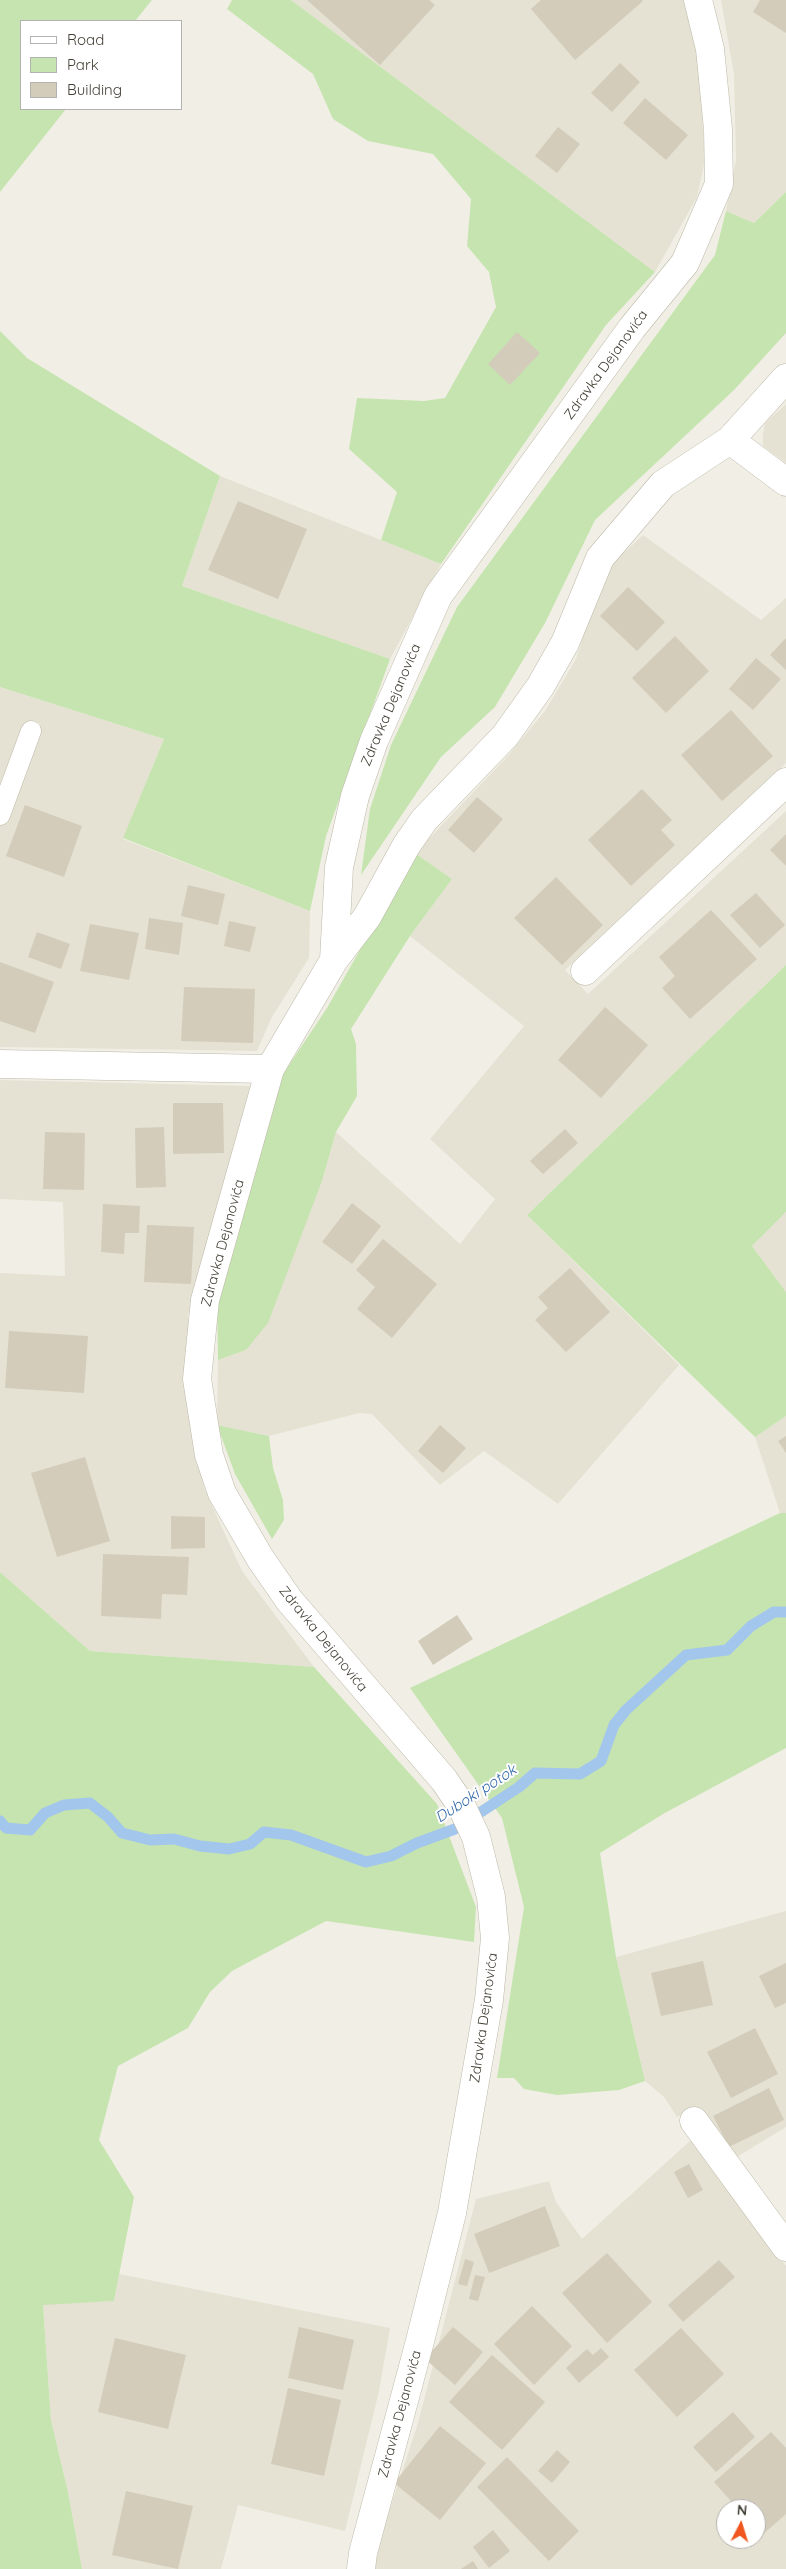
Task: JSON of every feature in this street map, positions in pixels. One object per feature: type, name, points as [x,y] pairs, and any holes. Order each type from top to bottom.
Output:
[{"type":"street","name":"Zdravka Dejanovića","points":[[361,2569],[365,2544],[420,2341],[452,2213],[480,2058],[495,1938],[491,1897],[476,1837],[461,1805],[444,1780],[289,1600],[260,1558],[222,1493],[209,1455],[197,1379],[205,1300],[270,1069],[334,960],[339,867],[355,796],[374,740],[438,596],[632,328],[685,263],[718,184],[718,129],[711,58],[704,17],[698,0]]},
{"type":"street","points":[[334,960],[366,917],[406,846],[424,820],[505,736],[540,687],[565,643],[600,558],[663,484],[730,440],[786,378]]},
{"type":"street","points":[[730,440],[786,482]]},
{"type":"street","points":[[585,971],[786,782]]},
{"type":"street","points":[[0,1064],[270,1069]]},
{"type":"street","points":[[694,2122],[786,2247]]},
{"type":"lane","points":[[0,815],[31,731]]},
{"type":"shaded area","points":[[291,0],[685,0],[697,40],[705,160],[697,197],[655,272]]},
{"type":"shaded area","points":[[721,0],[786,0],[786,192],[754,223],[726,211],[736,160],[734,75]]},
{"type":"shaded area","points":[[786,404],[786,463],[763,446],[763,435],[765,423]]},
{"type":"shaded area","points":[[220,476],[441,564],[390,659],[182,586]]},
{"type":"shaded area","points":[[643,535],[761,620],[786,598],[786,763],[565,970],[588,994],[786,811],[786,965],[527,1215],[679,1365],[558,1504],[484,1451],[440,1485],[372,1414],[359,1413],[269,1436],[217,1425],[218,1360],[246,1350],[322,1181],[336,1132],[460,1244],[495,1199],[430,1139],[524,1026],[410,936],[452,879],[415,853],[506,758],[545,711],[576,659],[593,605],[612,564]]},
{"type":"shaded area","points":[[0,687],[164,739],[123,839],[310,911],[309,958],[272,1017],[257,1051],[0,1047]]},
{"type":"shaded area","points":[[0,1080],[250,1086],[188,1315],[189,1392],[194,1440],[204,1488],[242,1571],[314,1667],[90,1651],[0,1572],[0,1273],[65,1276],[63,1202],[0,1199]]},
{"type":"shaded area","points":[[786,1212],[786,1292],[752,1246]]},
{"type":"shaded area","points":[[786,1416],[786,1513],[780,1513],[755,1437]]},
{"type":"shaded area","points":[[786,1911],[786,2127],[732,2160],[696,2107],[677,2117],[664,2097],[645,2081],[616,1957]]},
{"type":"shaded area","points":[[691,2140],[786,2266],[786,2569],[373,2569],[374,2557],[418,2423],[476,2199],[549,2181],[556,2202],[582,2239]]},
{"type":"shaded area","points":[[119,2274],[390,2328],[379,2391],[345,2531],[238,2505],[221,2569],[82,2569],[68,2492],[51,2420],[43,2304],[114,2301]]},
{"type":"green space","points":[[0,0],[152,0],[136,20],[20,20],[20,110],[65,110],[0,192]]},
{"type":"green space","points":[[232,0],[291,0],[655,272],[606,325],[441,564],[381,540],[397,492],[349,449],[357,398],[424,401],[445,398],[496,307],[489,272],[467,246],[471,199],[433,154],[368,141],[333,119],[313,74],[227,9]]},
{"type":"green space","points":[[786,192],[786,333],[734,390],[595,520],[545,623],[495,707],[441,757],[361,875],[370,809],[391,745],[457,607],[715,255],[726,211],[754,223]]},
{"type":"green space","points":[[0,331],[27,358],[220,476],[182,586],[390,659],[326,836],[310,911],[123,838],[164,739],[0,687]]},
{"type":"green space","points":[[415,853],[452,879],[410,936],[351,1029],[356,1044],[357,1096],[336,1132],[322,1181],[268,1323],[246,1350],[218,1360],[217,1302],[277,1083],[327,1008]]},
{"type":"green space","points":[[786,965],[786,1212],[752,1246],[786,1292],[786,1416],[755,1437],[527,1215]]},
{"type":"green space","points":[[217,1425],[269,1436],[273,1468],[283,1500],[284,1520],[272,1539],[235,1474]]},
{"type":"green space","points":[[780,1513],[786,1513],[786,1748],[663,1814],[600,1853],[616,1957],[645,2081],[619,2090],[557,2095],[524,2089],[514,2078],[497,2078],[524,1907],[502,1818],[410,1688]]},
{"type":"green space","points":[[0,1572],[90,1651],[314,1667],[437,1804],[476,1907],[474,1942],[326,1921],[232,1971],[210,1992],[188,2028],[118,2066],[99,2140],[134,2197],[114,2301],[43,2305],[51,2420],[68,2492],[82,2569],[0,2569]]},
{"type":"building","points":[[307,0],[429,0],[435,5],[380,65]]},
{"type":"building","points":[[541,0],[643,1],[575,60],[531,9]]},
{"type":"building","points":[[760,0],[786,0],[786,33],[753,12]]},
{"type":"building","points":[[620,63],[640,82],[612,112],[591,93]]},
{"type":"building","points":[[645,98],[688,135],[666,160],[623,123]]},
{"type":"building","points":[[558,127],[580,144],[557,173],[535,156]]},
{"type":"building","points":[[517,332],[540,353],[510,385],[488,364]]},
{"type":"building","points":[[238,501],[307,529],[278,599],[208,570]]},
{"type":"building","points":[[628,587],[665,622],[637,651],[600,616]]},
{"type":"building","points":[[675,636],[709,671],[666,713],[632,678]]},
{"type":"building","points":[[786,638],[786,670],[770,655]]},
{"type":"building","points":[[756,658],[781,679],[753,710],[729,689]]},
{"type":"building","points":[[731,710],[773,756],[722,801],[681,755]]},
{"type":"building","points":[[642,789],[672,820],[661,830],[675,845],[631,886],[588,840]]},
{"type":"building","points":[[477,797],[503,819],[474,853],[448,830]]},
{"type":"building","points":[[25,805],[82,826],[64,877],[6,856]]},
{"type":"building","points":[[786,834],[786,866],[770,850]]},
{"type":"building","points":[[556,877],[603,925],[562,965],[514,918]]},
{"type":"building","points":[[188,885],[225,894],[218,925],[181,916]]},
{"type":"building","points":[[756,893],[785,925],[760,948],[730,915]]},
{"type":"building","points":[[711,910],[757,959],[690,1019],[662,988],[675,976],[659,957]]},
{"type":"building","points":[[149,918],[183,923],[179,955],[145,949]]},
{"type":"building","points":[[229,921],[256,927],[250,952],[224,946]]},
{"type":"building","points":[[90,924],[139,933],[129,980],[80,971]]},
{"type":"building","points":[[37,932],[70,944],[61,969],[28,957]]},
{"type":"building","points":[[0,962],[54,982],[35,1033],[0,1021]]},
{"type":"building","points":[[184,987],[255,989],[253,1043],[181,1041]]},
{"type":"building","points":[[605,1007],[648,1045],[601,1098],[558,1060]]},
{"type":"building","points":[[173,1103],[223,1103],[224,1153],[173,1154]]},
{"type":"building","points":[[164,1127],[166,1187],[136,1188],[135,1128]]},
{"type":"building","points":[[565,1129],[578,1143],[543,1174],[530,1161]]},
{"type":"building","points":[[45,1132],[85,1133],[84,1190],[43,1189]]},
{"type":"building","points":[[352,1203],[381,1226],[352,1264],[322,1242]]},
{"type":"building","points":[[103,1204],[140,1206],[139,1233],[125,1233],[124,1254],[101,1252]]},
{"type":"building","points":[[147,1225],[194,1227],[191,1284],[144,1282]]},
{"type":"building","points":[[383,1239],[437,1284],[392,1338],[357,1309],[375,1287],[356,1270]]},
{"type":"building","points":[[570,1268],[610,1312],[566,1352],[535,1320],[548,1308],[538,1297]]},
{"type":"building","points":[[9,1331],[88,1336],[84,1393],[5,1388]]},
{"type":"building","points":[[440,1425],[466,1448],[443,1473],[418,1451]]},
{"type":"building","points":[[786,1436],[786,1453],[778,1441]]},
{"type":"building","points":[[85,1457],[110,1541],[57,1557],[31,1473]]},
{"type":"building","points":[[171,1516],[205,1517],[205,1548],[171,1549]]},
{"type":"building","points":[[103,1554],[189,1557],[187,1595],[162,1594],[161,1619],[101,1616]]},
{"type":"building","points":[[457,1615],[473,1639],[433,1665],[418,1641]]},
{"type":"building","points":[[703,1961],[713,2005],[661,2016],[651,1973]]},
{"type":"building","points":[[786,1963],[786,2003],[775,2008],[759,1976]]},
{"type":"building","points":[[755,2028],[778,2074],[731,2098],[707,2052]]},
{"type":"building","points":[[769,2088],[784,2120],[729,2147],[713,2116]]},
{"type":"building","points":[[689,2164],[703,2190],[688,2198],[674,2172]]},
{"type":"building","points":[[545,2206],[560,2246],[489,2273],[474,2234]]},
{"type":"building","points":[[607,2253],[652,2302],[607,2343],[562,2293]]},
{"type":"building","points":[[465,2259],[474,2262],[467,2286],[458,2284]]},
{"type":"building","points":[[719,2260],[735,2277],[683,2322],[668,2305]]},
{"type":"building","points":[[475,2275],[485,2277],[478,2301],[469,2299]]},
{"type":"building","points":[[532,2306],[572,2346],[534,2385],[494,2344]]},
{"type":"building","points":[[299,2327],[354,2340],[343,2390],[288,2378]]},
{"type":"building","points":[[453,2327],[483,2352],[455,2385],[425,2359]]},
{"type":"building","points":[[681,2328],[724,2374],[677,2417],[634,2370]]},
{"type":"building","points":[[115,2338],[186,2355],[168,2429],[98,2412]]},
{"type":"building","points":[[601,2348],[609,2357],[579,2383],[566,2368],[587,2349],[593,2355]]},
{"type":"building","points":[[492,2355],[545,2402],[502,2450],[449,2402]]},
{"type":"building","points":[[288,2388],[341,2400],[324,2476],[271,2464]]},
{"type":"building","points":[[733,2412],[755,2437],[716,2472],[693,2447]]},
{"type":"building","points":[[440,2426],[486,2463],[440,2520],[394,2483]]},
{"type":"building","points":[[771,2432],[786,2448],[786,2514],[766,2532],[766,2499],[729,2499],[714,2482]]},
{"type":"building","points":[[557,2450],[570,2462],[552,2483],[538,2471]]},
{"type":"building","points":[[507,2457],[579,2531],[549,2561],[477,2487]]},
{"type":"building","points":[[126,2491],[193,2506],[178,2569],[112,2555]]},
{"type":"building","points":[[493,2530],[510,2551],[489,2568],[473,2547]]},
{"type":"building","points":[[473,2561],[478,2569],[461,2569]]},
{"type":"waterway","name":"Duboki potok","points":[[0,1821],[6,1828],[30,1830],[45,1813],[64,1805],[90,1803],[108,1817],[122,1833],[150,1840],[174,1839],[200,1846],[229,1849],[250,1844],[264,1832],[291,1835],[366,1862],[391,1856],[417,1843],[455,1829],[519,1787],[535,1773],[580,1774],[601,1761],[614,1725],[626,1710],[686,1655],[727,1650],[751,1626],[774,1612],[786,1612]]}]
